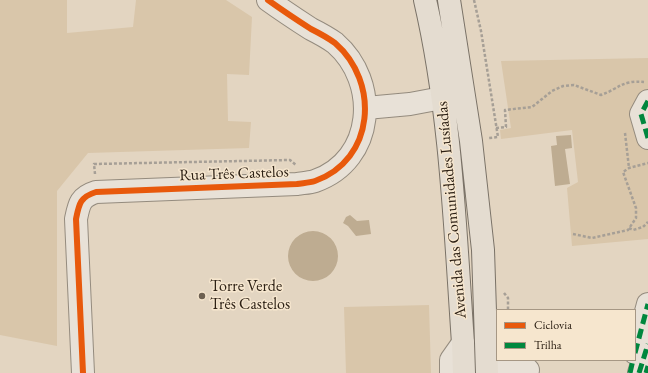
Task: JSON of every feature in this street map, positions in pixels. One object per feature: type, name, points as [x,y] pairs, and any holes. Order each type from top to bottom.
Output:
[{"type":"main road","name":"Avenida das Comunidades Lusíadas","points":[[425,0],[432,28],[449,143],[464,343],[464,373]]},
{"type":"main road","name":"Avenida das Comunidades Lusíadas","points":[[449,0],[472,157],[492,334],[488,373]]},
{"type":"street","name":"Rua Três Castelos","points":[[83,373],[76,219],[80,202],[87,195],[96,192],[297,184],[315,181],[332,172],[347,159],[357,144],[364,128],[366,108],[363,88],[355,68],[335,43],[292,25],[268,0]]},
{"type":"street","points":[[366,108],[410,104],[442,98]]},
{"type":"street","points":[[648,101],[641,114],[648,138]]},
{"type":"street","points":[[636,349],[648,304]]},
{"type":"street","points":[[451,373],[451,360],[464,343]]},
{"type":"street","points":[[640,373],[648,344]]},
{"type":"street","points":[[630,373],[633,361]]},
{"type":"street","points":[[496,373],[504,362],[520,362],[528,370]]},
{"type":"street","points":[[646,373],[648,366]]},
{"type":"path","points":[[496,128],[506,127],[505,110],[532,107],[552,91],[563,86],[574,85],[601,95],[613,91],[622,83],[634,81],[648,84]]},
{"type":"path","points":[[574,234],[592,238],[628,230],[636,218],[636,208],[623,172],[629,168],[648,162]]},
{"type":"path","points":[[629,228],[633,230],[643,227],[648,222]]},
{"type":"shaded area","points":[[0,0],[67,0],[67,33],[133,27],[136,0],[226,0],[252,17],[249,75],[227,74],[228,121],[251,122],[249,148],[88,153],[57,191],[57,346],[0,335]]},
{"type":"shaded area","points":[[648,58],[648,239],[572,246],[567,188],[578,182],[572,130],[501,139],[500,130],[511,128],[501,61]]},
{"type":"shaded area","points":[[571,135],[572,148],[565,149],[570,184],[555,186],[551,146],[557,145],[556,136]]},
{"type":"shaded area","points":[[350,215],[357,221],[369,220],[371,234],[356,236],[348,226],[343,223],[346,217]]},
{"type":"shaded area","points":[[313,231],[323,233],[331,238],[336,246],[338,256],[336,266],[331,274],[323,279],[313,281],[303,279],[295,274],[290,266],[288,256],[290,246],[295,238],[303,233]]},
{"type":"shaded area","points":[[429,305],[431,373],[346,373],[344,307]]},
{"type":"marked path","points":[[648,101],[641,114],[648,138]]},
{"type":"marked path","points":[[636,349],[648,304]]},
{"type":"marked path","points":[[639,373],[648,344]]},
{"type":"marked path","points":[[630,373],[633,361]]},
{"type":"marked path","points":[[646,373],[648,366]]},
{"type":"cycle path","points":[[83,373],[76,219],[79,205],[83,199],[96,192],[297,184],[313,182],[335,171],[350,156],[360,138],[364,119],[364,98],[359,78],[350,59],[335,43],[268,0]]},
{"type":"place","name":"Torre Verde Três Castelos","points":[[202,296]]}]
